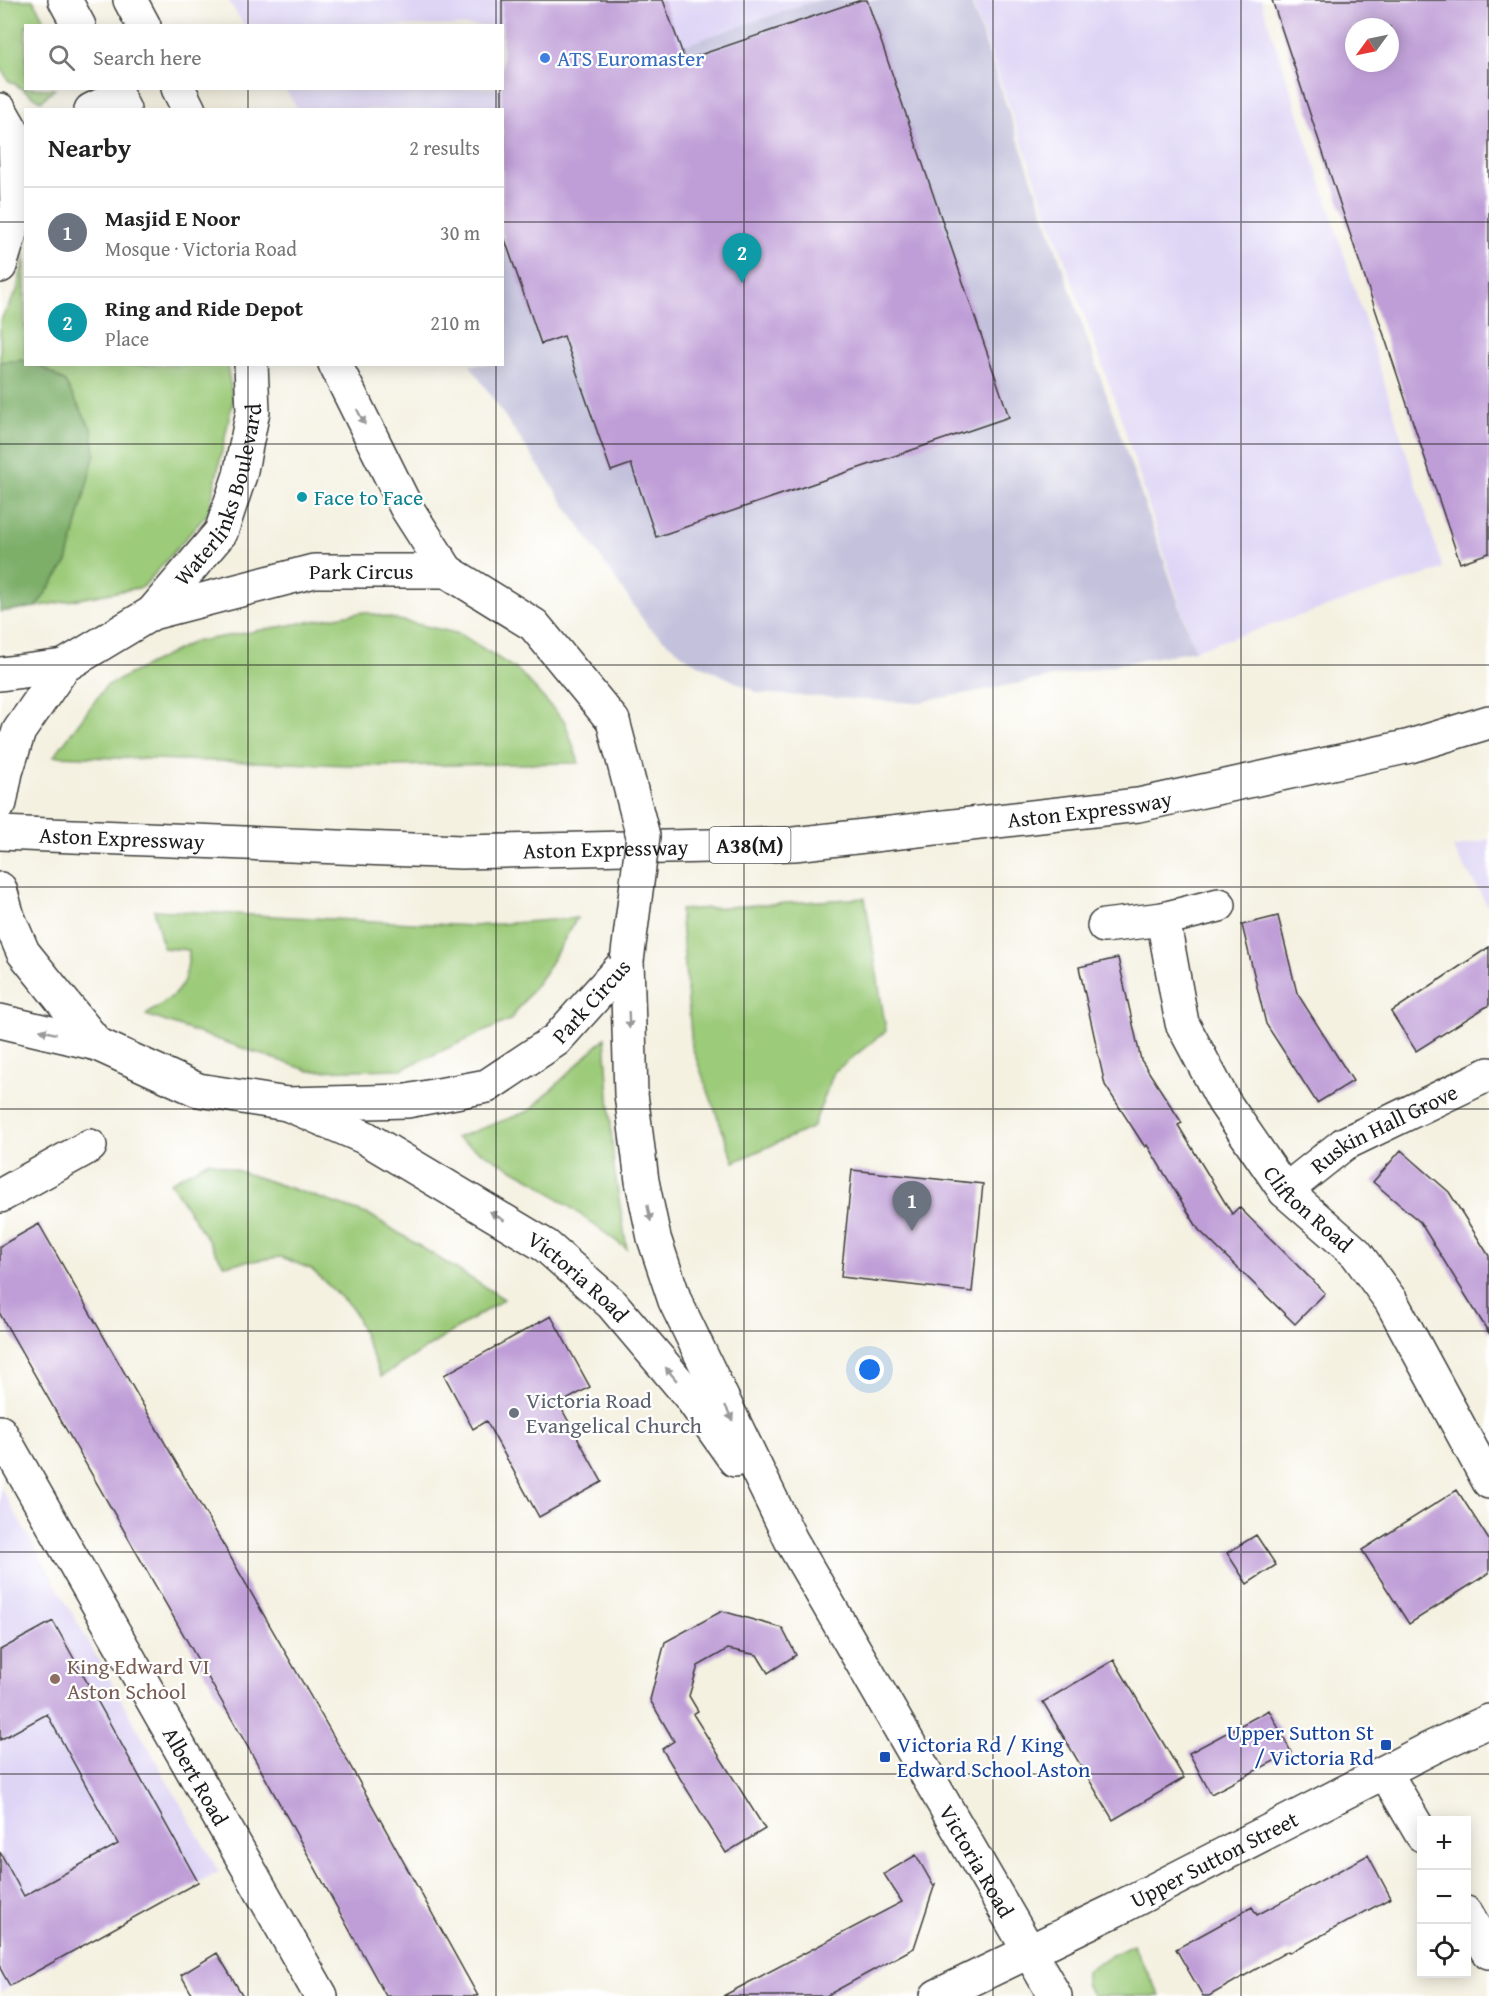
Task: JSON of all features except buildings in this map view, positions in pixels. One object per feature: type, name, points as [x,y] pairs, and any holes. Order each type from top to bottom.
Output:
[{"type":"main road","points":[[65,0],[78,24]]},
{"type":"main road","points":[[130,0],[143,24]]},
{"type":"main road","points":[[179,90],[188,108]]},
{"type":"main road","points":[[1,264],[17,210],[14,126]]},
{"type":"main road","name":"Waterlinks Boulevard","points":[[152,613],[221,532],[240,475],[253,411],[251,366]]},
{"type":"main road","points":[[336,366],[406,507],[447,571]]},
{"type":"main road","name":"Park Circus","points":[[0,803],[6,772],[19,731],[64,666],[152,613],[314,571],[447,571],[534,625],[613,721],[643,836],[627,961],[556,1040],[487,1086],[406,1101],[287,1104],[198,1090],[97,1044],[23,952],[8,917],[0,889]]},
{"type":"main road","points":[[0,674],[64,666]]},
{"type":"main road","name":"Aston Expressway","points":[[0,833],[461,852],[794,844],[1138,805],[1410,746],[1489,722]]},
{"type":"main road","points":[[1104,926],[1163,919],[1219,905]]},
{"type":"main road","name":"Clifton Road","points":[[1163,919],[1182,1023],[1224,1102],[1285,1191],[1356,1253],[1391,1301],[1489,1482]]},
{"type":"main road","name":"Victoria Road","points":[[627,961],[631,1094],[642,1181],[654,1238],[675,1301],[791,1540],[1055,1996]]},
{"type":"main road","points":[[0,1021],[97,1044]]},
{"type":"main road","name":"Ruskin Hall Grove","points":[[1285,1191],[1344,1144],[1489,1074]]},
{"type":"main road","name":"Victoria Road","points":[[287,1104],[364,1137],[546,1246],[612,1304],[689,1395],[791,1540]]},
{"type":"main road","points":[[0,1196],[90,1146]]},
{"type":"main road","name":"Albert Road","points":[[0,1432],[321,1996]]},
{"type":"main road","name":"Upper Sutton Street","points":[[937,1996],[1489,1721]]},
{"type":"main road","points":[[1385,1772],[1417,1826]]},
{"type":"main road","points":[[1471,1920],[1489,1952]]},
{"type":"shaded area","points":[[228,0],[817,0],[504,109],[297,108],[286,90],[504,90],[504,24],[243,24]]},
{"type":"shaded area","points":[[817,0],[970,0],[1195,650],[915,703],[758,693],[688,659],[648,627],[471,366],[504,366],[504,112],[679,47]]},
{"type":"shaded area","points":[[971,0],[1261,0],[1324,191],[1443,569],[1195,650],[1118,409]]},
{"type":"shaded area","points":[[1489,839],[1489,908],[1453,848]]},
{"type":"shaded area","name":"King Edward VI Aston School","points":[[0,1486],[219,1872],[0,1992]]},
{"type":"green space","points":[[0,0],[33,0],[46,24],[24,24],[24,90],[54,90],[41,101],[8,80],[0,66]]},
{"type":"green space","points":[[24,259],[24,360],[0,362],[0,321],[17,291]]},
{"type":"green space","points":[[24,360],[24,366],[41,366],[65,382],[92,430],[95,453],[67,562],[36,607],[0,612],[0,362]]},
{"type":"green space","points":[[41,366],[227,366],[233,400],[209,512],[143,587],[36,607],[67,562],[92,430],[65,382]]},
{"type":"green space","points":[[364,612],[460,634],[519,671],[565,722],[579,763],[383,766],[54,756],[106,686],[193,642]]},
{"type":"green space","points":[[865,898],[886,1031],[834,1072],[813,1127],[734,1162],[692,1047],[680,910]]},
{"type":"green space","points":[[154,910],[473,926],[577,918],[544,974],[510,1020],[402,1069],[310,1071],[146,1015],[178,990],[183,983],[188,964],[189,950],[163,948]]},
{"type":"green space","points":[[605,1038],[614,1168],[627,1249],[536,1182],[456,1138],[529,1111]]},
{"type":"green space","points":[[209,1161],[370,1215],[504,1299],[381,1377],[353,1309],[311,1269],[281,1257],[224,1265],[170,1182]]},
{"type":"green space","points":[[1133,1945],[1160,1996],[1093,1996],[1085,1984],[1086,1971]]},
{"type":"place","name":"ATS Euromaster","points":[[545,58]]},
{"type":"place","name":"Ring and Ride Depot","points":[[742,283]]},
{"type":"place","name":"Face to Face","points":[[302,497]]},
{"type":"place","name":"Masjid E Noor","points":[[912,1231]]},
{"type":"place","name":"Victoria Road Evangelical Church","points":[[514,1413]]},
{"type":"place","name":"King Edward VI Aston School","points":[[55,1679]]},
{"type":"place","name":"Upper Sutton St / Victoria Rd","points":[[1386,1745]]},
{"type":"place","name":"Victoria Rd / King Edward School Aston","points":[[885,1757]]}]
